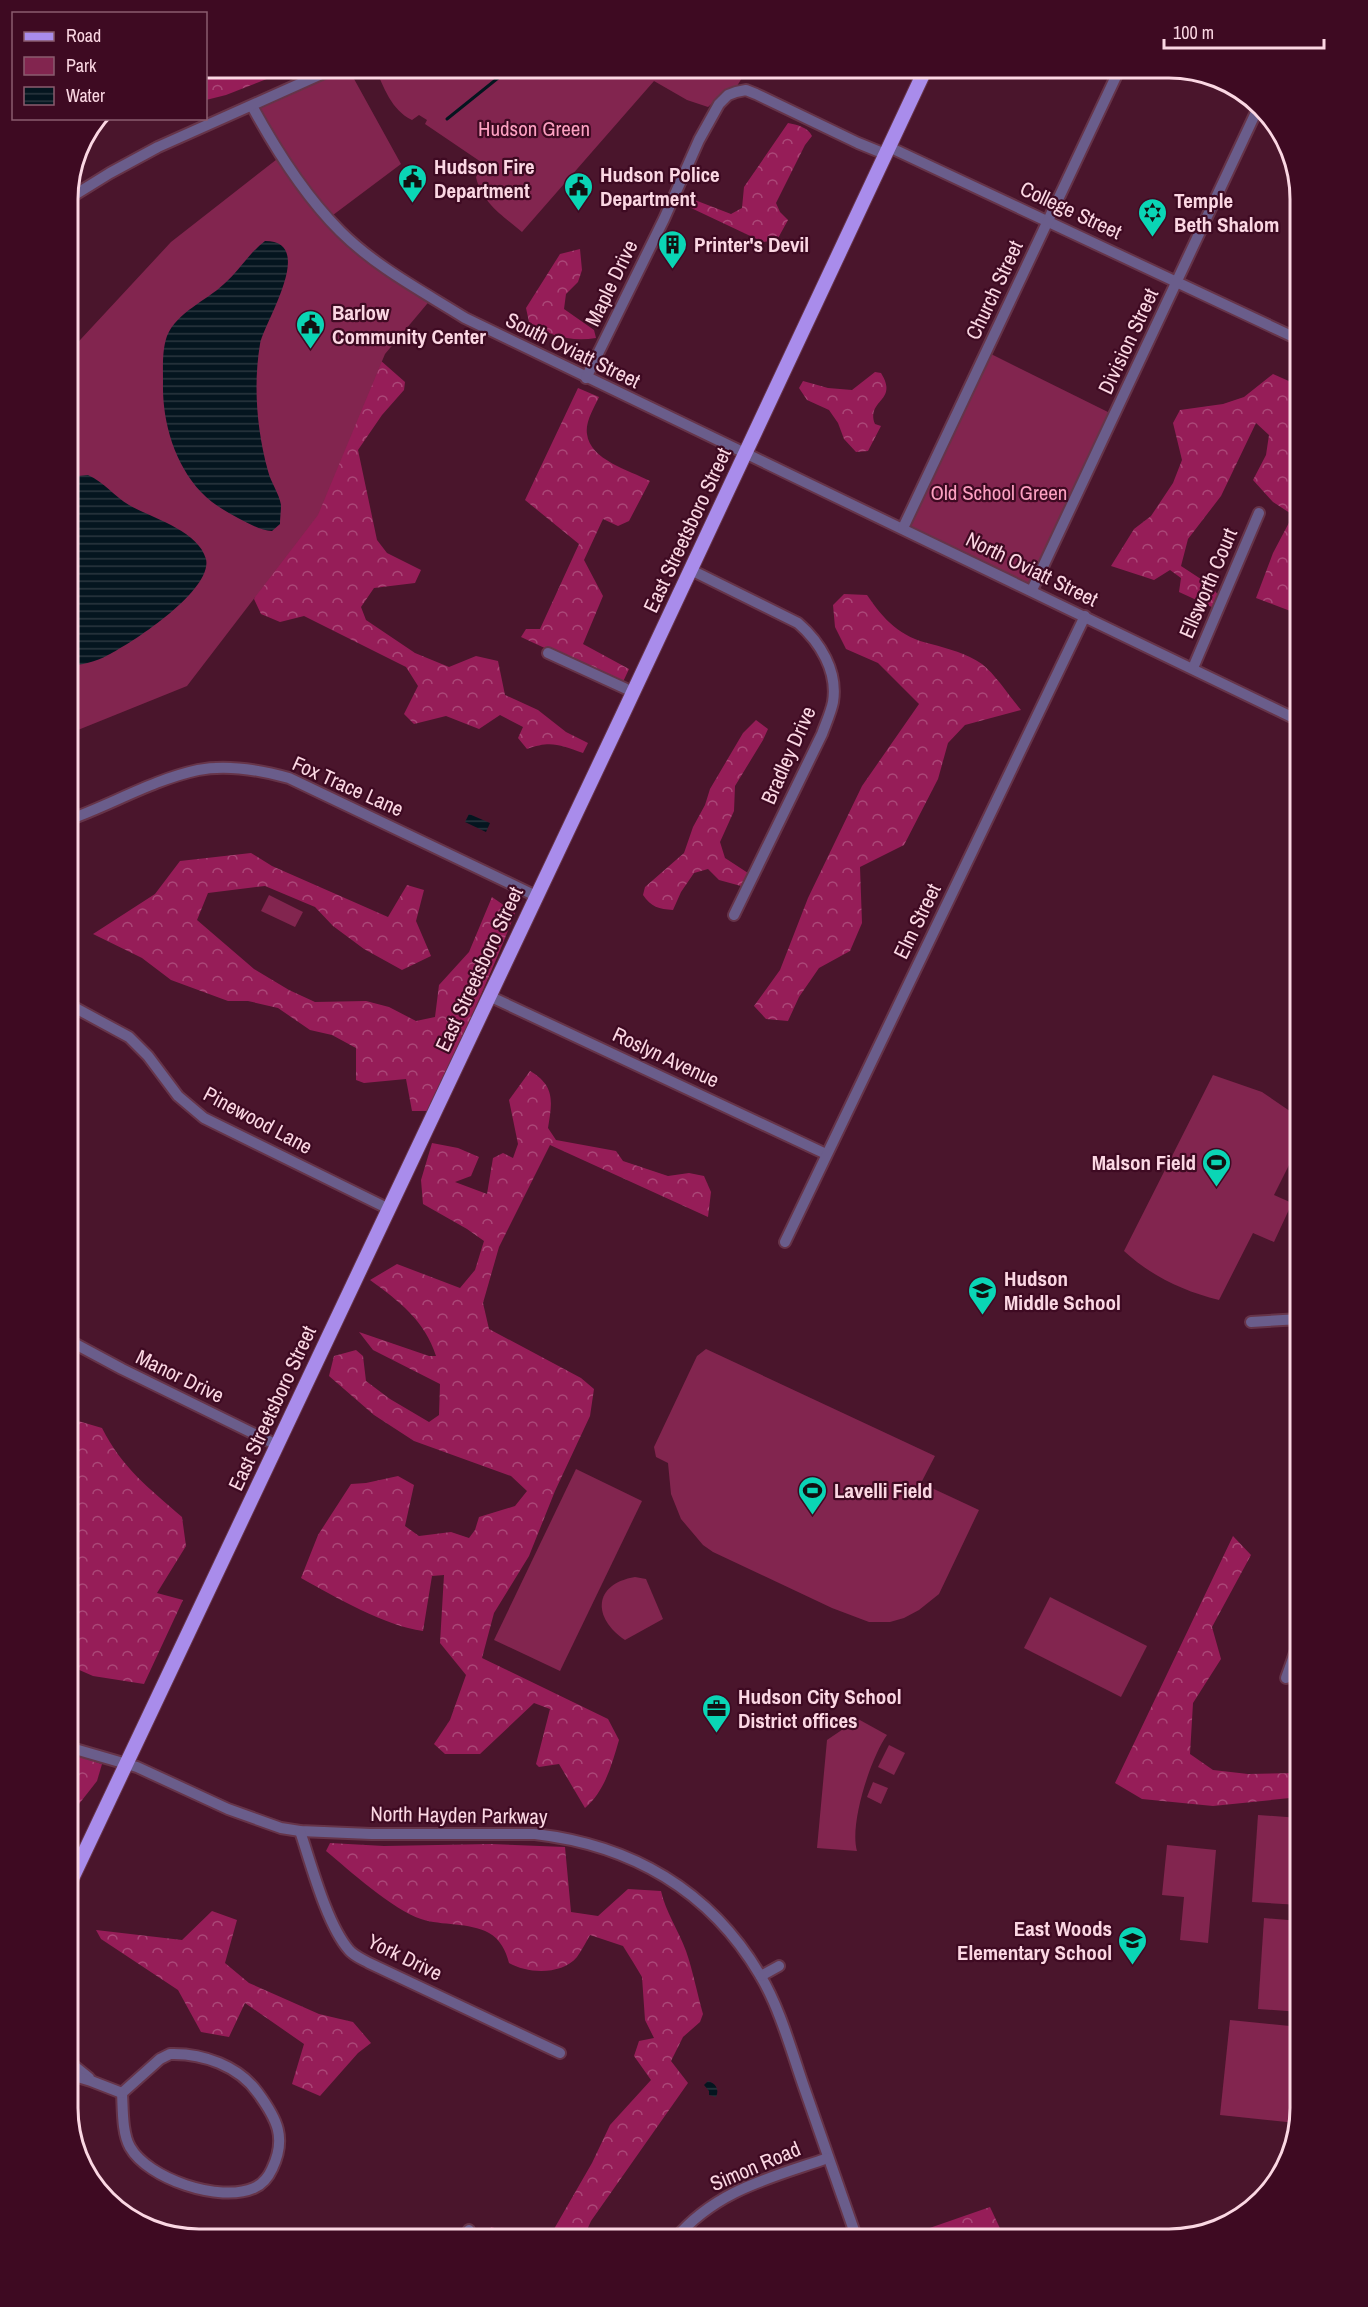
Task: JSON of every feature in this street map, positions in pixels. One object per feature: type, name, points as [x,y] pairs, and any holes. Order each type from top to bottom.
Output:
[{"type":"main road","name":"East Streetsboro Street","points":[[78,1866],[922,78]]},
{"type":"street","points":[[78,193],[158,147],[313,78]]},
{"type":"street","name":"Church Street","points":[[903,528],[1115,78]]},
{"type":"street","name":"College Street","points":[[746,90],[858,144],[887,151],[1048,221],[1290,335]]},
{"type":"street","name":"Maple Drive","points":[[586,378],[662,225],[699,140],[719,104],[728,95],[746,90]]},
{"type":"street","name":"South Oviatt Street","points":[[252,106],[272,142],[299,182],[340,231],[373,259],[465,318],[746,453]]},
{"type":"street","name":"Division Street","points":[[1032,590],[1255,114]]},
{"type":"street","name":"North Oviatt Street","points":[[746,453],[1290,716]]},
{"type":"street","name":"Ellsworth Court","points":[[1192,668],[1259,513]]},
{"type":"street","name":"Bradley Drive","points":[[691,570],[798,623],[811,634],[821,648],[831,674],[833,688],[833,702],[822,734],[734,915]]},
{"type":"street","name":"Elm Street","points":[[785,1242],[1085,616]]},
{"type":"street","points":[[548,653],[633,692]]},
{"type":"street","name":"Fox Trace Lane","points":[[78,816],[152,784],[198,770],[230,768],[260,771],[290,778],[536,896]]},
{"type":"street","name":"Roslyn Avenue","points":[[489,996],[826,1155]]},
{"type":"street","name":"Pinewood Lane","points":[[78,1009],[129,1037],[148,1056],[178,1096],[204,1118],[389,1209]]},
{"type":"street","points":[[1251,1322],[1290,1320]]},
{"type":"street","name":"Manor Drive","points":[[78,1345],[277,1445]]},
{"type":"street","points":[[1286,1678],[1290,1667]]},
{"type":"street","name":"North Hayden Parkway","points":[[78,1750],[137,1767],[245,1816],[281,1828],[300,1831],[558,1836],[609,1849],[663,1875],[701,1903],[722,1924],[761,1976],[784,2030],[853,2229]]},
{"type":"street","name":"York Drive","points":[[300,1831],[321,1893],[340,1937],[350,1952],[560,2053]]},
{"type":"street","points":[[761,1976],[779,1966]]},
{"type":"street","points":[[170,2054],[189,2055],[210,2060],[236,2070],[248,2079],[259,2094],[279,2131],[279,2149],[268,2177],[255,2188],[234,2191],[189,2186],[164,2177],[145,2164],[130,2148],[126,2136],[122,2093],[160,2059],[170,2054]]},
{"type":"street","points":[[78,2070],[91,2081]]},
{"type":"street","points":[[78,2077],[122,2093]]},
{"type":"street","name":"Simon Road","points":[[684,2229],[711,2204],[737,2190],[828,2157]]},
{"type":"green space","points":[[207,78],[269,78],[207,100]]},
{"type":"green space","points":[[313,78],[354,78],[401,164],[329,218],[340,231],[432,298],[385,354],[318,515],[187,686],[78,730],[78,342],[171,242],[281,156],[252,106]]},
{"type":"green space","name":"Hudson Green","points":[[380,78],[742,78],[737,86],[729,88],[708,107],[687,100],[654,81],[522,232],[500,214],[483,194],[476,177],[484,164],[425,124],[427,120],[419,115],[412,120],[405,116],[389,97]]},
{"type":"green space","points":[[788,123],[805,128],[812,136],[805,145],[776,203],[780,212],[788,220],[777,240],[763,242],[689,207],[685,202],[687,197],[731,214],[742,208],[744,187]]},
{"type":"green space","points":[[580,249],[582,270],[578,282],[566,294],[564,309],[594,330],[596,338],[561,337],[544,331],[529,322],[526,308],[560,254]]},
{"type":"green space","name":"Old School Green","points":[[987,352],[1114,415],[1032,590],[903,528]]},
{"type":"green space","points":[[380,360],[405,382],[404,390],[382,415],[358,450],[377,540],[387,553],[421,570],[415,583],[374,588],[361,607],[366,620],[415,653],[449,667],[476,656],[498,661],[505,695],[538,710],[566,732],[588,743],[583,753],[549,744],[527,749],[518,738],[523,727],[500,715],[479,729],[446,716],[414,724],[404,714],[418,686],[406,667],[304,616],[280,622],[261,614],[254,599],[273,545]]},
{"type":"green space","points":[[875,372],[881,373],[886,382],[885,395],[873,416],[875,424],[881,426],[868,451],[856,452],[844,439],[838,423],[829,410],[807,400],[799,388],[803,381],[828,388],[852,390]]},
{"type":"green space","points":[[1273,374],[1290,382],[1290,513],[1273,502],[1253,480],[1266,455],[1269,435],[1256,423],[1221,496],[1188,539],[1181,566],[1210,585],[1219,596],[1214,608],[1179,592],[1181,578],[1170,570],[1154,580],[1111,566],[1134,529],[1151,516],[1173,483],[1182,460],[1173,423],[1180,410],[1223,404],[1244,397]]},
{"type":"green space","points":[[578,388],[599,397],[587,425],[587,434],[595,451],[612,463],[650,481],[629,521],[618,526],[603,519],[584,560],[603,596],[583,644],[629,669],[622,684],[521,637],[526,629],[540,629],[579,544],[525,500]]},
{"type":"green space","points":[[1290,521],[1290,611],[1256,598],[1273,553]]},
{"type":"green space","points":[[844,594],[867,595],[887,620],[910,637],[976,660],[987,668],[1021,710],[965,725],[948,743],[938,779],[904,845],[860,867],[862,923],[850,951],[819,968],[799,997],[788,1021],[766,1019],[754,1006],[780,970],[808,898],[862,786],[919,704],[878,663],[846,649],[835,627],[833,605]]},
{"type":"green space","points":[[756,720],[768,729],[735,786],[734,811],[720,842],[725,858],[748,873],[741,886],[719,880],[708,869],[694,873],[681,892],[673,910],[652,905],[643,895],[645,887],[684,853],[710,789],[743,733]]},
{"type":"green space","points":[[251,853],[272,866],[388,917],[407,885],[424,890],[416,921],[431,956],[402,970],[364,949],[333,926],[315,907],[265,886],[208,893],[197,920],[254,969],[289,990],[315,1002],[366,1001],[389,1007],[416,1021],[435,1017],[439,985],[469,952],[492,897],[515,913],[430,1111],[412,1111],[406,1079],[364,1083],[356,1080],[356,1048],[332,1035],[310,1030],[278,1008],[248,1001],[228,1001],[171,980],[142,958],[93,934],[155,894],[180,861]]},
{"type":"green space","points":[[269,895],[303,912],[295,927],[261,911]]},
{"type":"green space","points":[[530,1071],[548,1089],[551,1111],[548,1128],[556,1140],[616,1151],[623,1161],[668,1176],[689,1173],[704,1176],[711,1192],[708,1217],[550,1145],[499,1247],[483,1303],[489,1329],[581,1378],[594,1389],[590,1416],[555,1491],[529,1556],[494,1613],[482,1658],[608,1719],[619,1740],[603,1785],[585,1808],[559,1764],[539,1767],[536,1764],[550,1709],[534,1703],[480,1754],[445,1754],[434,1744],[450,1720],[466,1675],[440,1643],[444,1575],[432,1576],[423,1631],[377,1617],[301,1578],[318,1535],[351,1484],[398,1476],[414,1485],[405,1526],[419,1536],[451,1532],[469,1538],[475,1530],[479,1517],[515,1506],[527,1491],[511,1476],[414,1441],[374,1415],[329,1376],[334,1356],[356,1350],[363,1356],[366,1381],[390,1399],[429,1422],[439,1415],[440,1384],[373,1350],[359,1332],[429,1356],[436,1356],[418,1322],[401,1304],[370,1280],[397,1264],[460,1288],[475,1270],[484,1241],[423,1204],[421,1180],[432,1143],[458,1148],[479,1157],[471,1176],[455,1182],[487,1194],[493,1158],[503,1153],[513,1158],[518,1144],[509,1100]]},
{"type":"green space","name":"Malson Field","points":[[1213,1075],[1262,1092],[1290,1111],[1290,1163],[1274,1195],[1290,1202],[1290,1207],[1274,1242],[1253,1233],[1219,1300],[1168,1282],[1145,1268],[1124,1251]]},
{"type":"green space","points":[[706,1349],[935,1456],[921,1483],[979,1510],[939,1594],[919,1610],[904,1618],[890,1622],[869,1622],[832,1608],[713,1552],[703,1545],[681,1519],[671,1494],[668,1463],[656,1457],[654,1447],[697,1356]]},
{"type":"green space","points":[[78,1421],[102,1428],[127,1466],[182,1517],[186,1546],[157,1593],[183,1600],[144,1684],[93,1676],[78,1669]]},
{"type":"green space","points":[[576,1469],[642,1501],[560,1671],[494,1640]]},
{"type":"green space","points":[[1233,1536],[1251,1555],[1212,1627],[1221,1659],[1193,1703],[1190,1754],[1213,1770],[1248,1774],[1290,1773],[1290,1798],[1213,1806],[1142,1799],[1115,1783]]},
{"type":"green space","points":[[635,1577],[646,1579],[663,1619],[625,1640],[607,1622],[602,1603],[611,1587]]},
{"type":"green space","points":[[1050,1597],[1147,1646],[1121,1697],[1024,1648]]},
{"type":"green space","points":[[858,1719],[887,1735],[874,1759],[863,1791],[856,1825],[857,1851],[817,1848],[827,1740]]},
{"type":"green space","points":[[889,1745],[905,1753],[894,1775],[878,1767]]},
{"type":"green space","points":[[78,1756],[102,1764],[97,1781],[78,1805]]},
{"type":"green space","points":[[873,1782],[888,1788],[881,1804],[867,1797]]},
{"type":"green space","points":[[1258,1815],[1290,1817],[1290,1904],[1252,1902]]},
{"type":"green space","points":[[330,1843],[384,1846],[491,1844],[565,1847],[571,1912],[598,1916],[628,1889],[661,1891],[686,1951],[703,2014],[700,2022],[683,2037],[671,2061],[688,2083],[587,2229],[554,2229],[592,2163],[610,2125],[651,2080],[634,2056],[639,2041],[654,2038],[645,2020],[642,1977],[623,1946],[590,1935],[577,1957],[563,1967],[535,1971],[517,1967],[509,1963],[502,1946],[489,1933],[473,1927],[421,1919],[410,1914],[372,1889],[326,1851]]},
{"type":"green space","points":[[1167,1845],[1216,1850],[1208,1943],[1180,1940],[1184,1897],[1162,1895]]},
{"type":"green space","points":[[212,1911],[237,1920],[225,1963],[249,1983],[319,2014],[353,2022],[371,2043],[358,2053],[320,2096],[292,2084],[304,2044],[245,2003],[229,2037],[201,2032],[178,1990],[101,1939],[96,1930],[182,1940]]},
{"type":"green space","points":[[1264,1918],[1290,1920],[1290,2011],[1258,2009]]},
{"type":"green space","points":[[1230,2020],[1290,2026],[1289,2122],[1220,2115]]},
{"type":"green space","points":[[990,2207],[1000,2229],[927,2229]]},
{"type":"water","points":[[265,241],[280,245],[287,254],[288,268],[260,344],[257,376],[257,408],[261,440],[269,475],[281,505],[280,524],[272,531],[263,530],[223,510],[205,496],[192,481],[172,441],[167,426],[163,397],[165,341],[172,328],[185,313],[224,284]]},
{"type":"water","points":[[88,475],[129,505],[184,533],[194,540],[206,559],[205,572],[197,585],[169,614],[119,649],[99,660],[78,665],[78,476]]},
{"type":"water","points":[[469,814],[490,823],[486,832],[465,822]]},
{"type":"water","points":[[708,2081],[716,2087],[716,2097],[709,2095],[704,2085]]},
{"type":"waterway","points":[[447,119],[498,78]]},
{"type":"place","name":"Hudson Fire Department","points":[[413,204]]},
{"type":"place","name":"Hudson Police Department","points":[[579,212]]},
{"type":"place","name":"Temple Beth Shalom","points":[[1153,238]]},
{"type":"place","name":"Printer's Devil","points":[[673,270]]},
{"type":"place","name":"Barlow Community Center","points":[[311,350]]},
{"type":"place","name":"Malson Field","points":[[1217,1188]]},
{"type":"place","name":"Hudson Middle School","points":[[983,1316]]},
{"type":"place","name":"Lavelli Field","points":[[813,1516]]},
{"type":"place","name":"Hudson City School District offices","points":[[717,1734]]},
{"type":"place","name":"East Woods Elementary School","points":[[1133,1966]]}]
